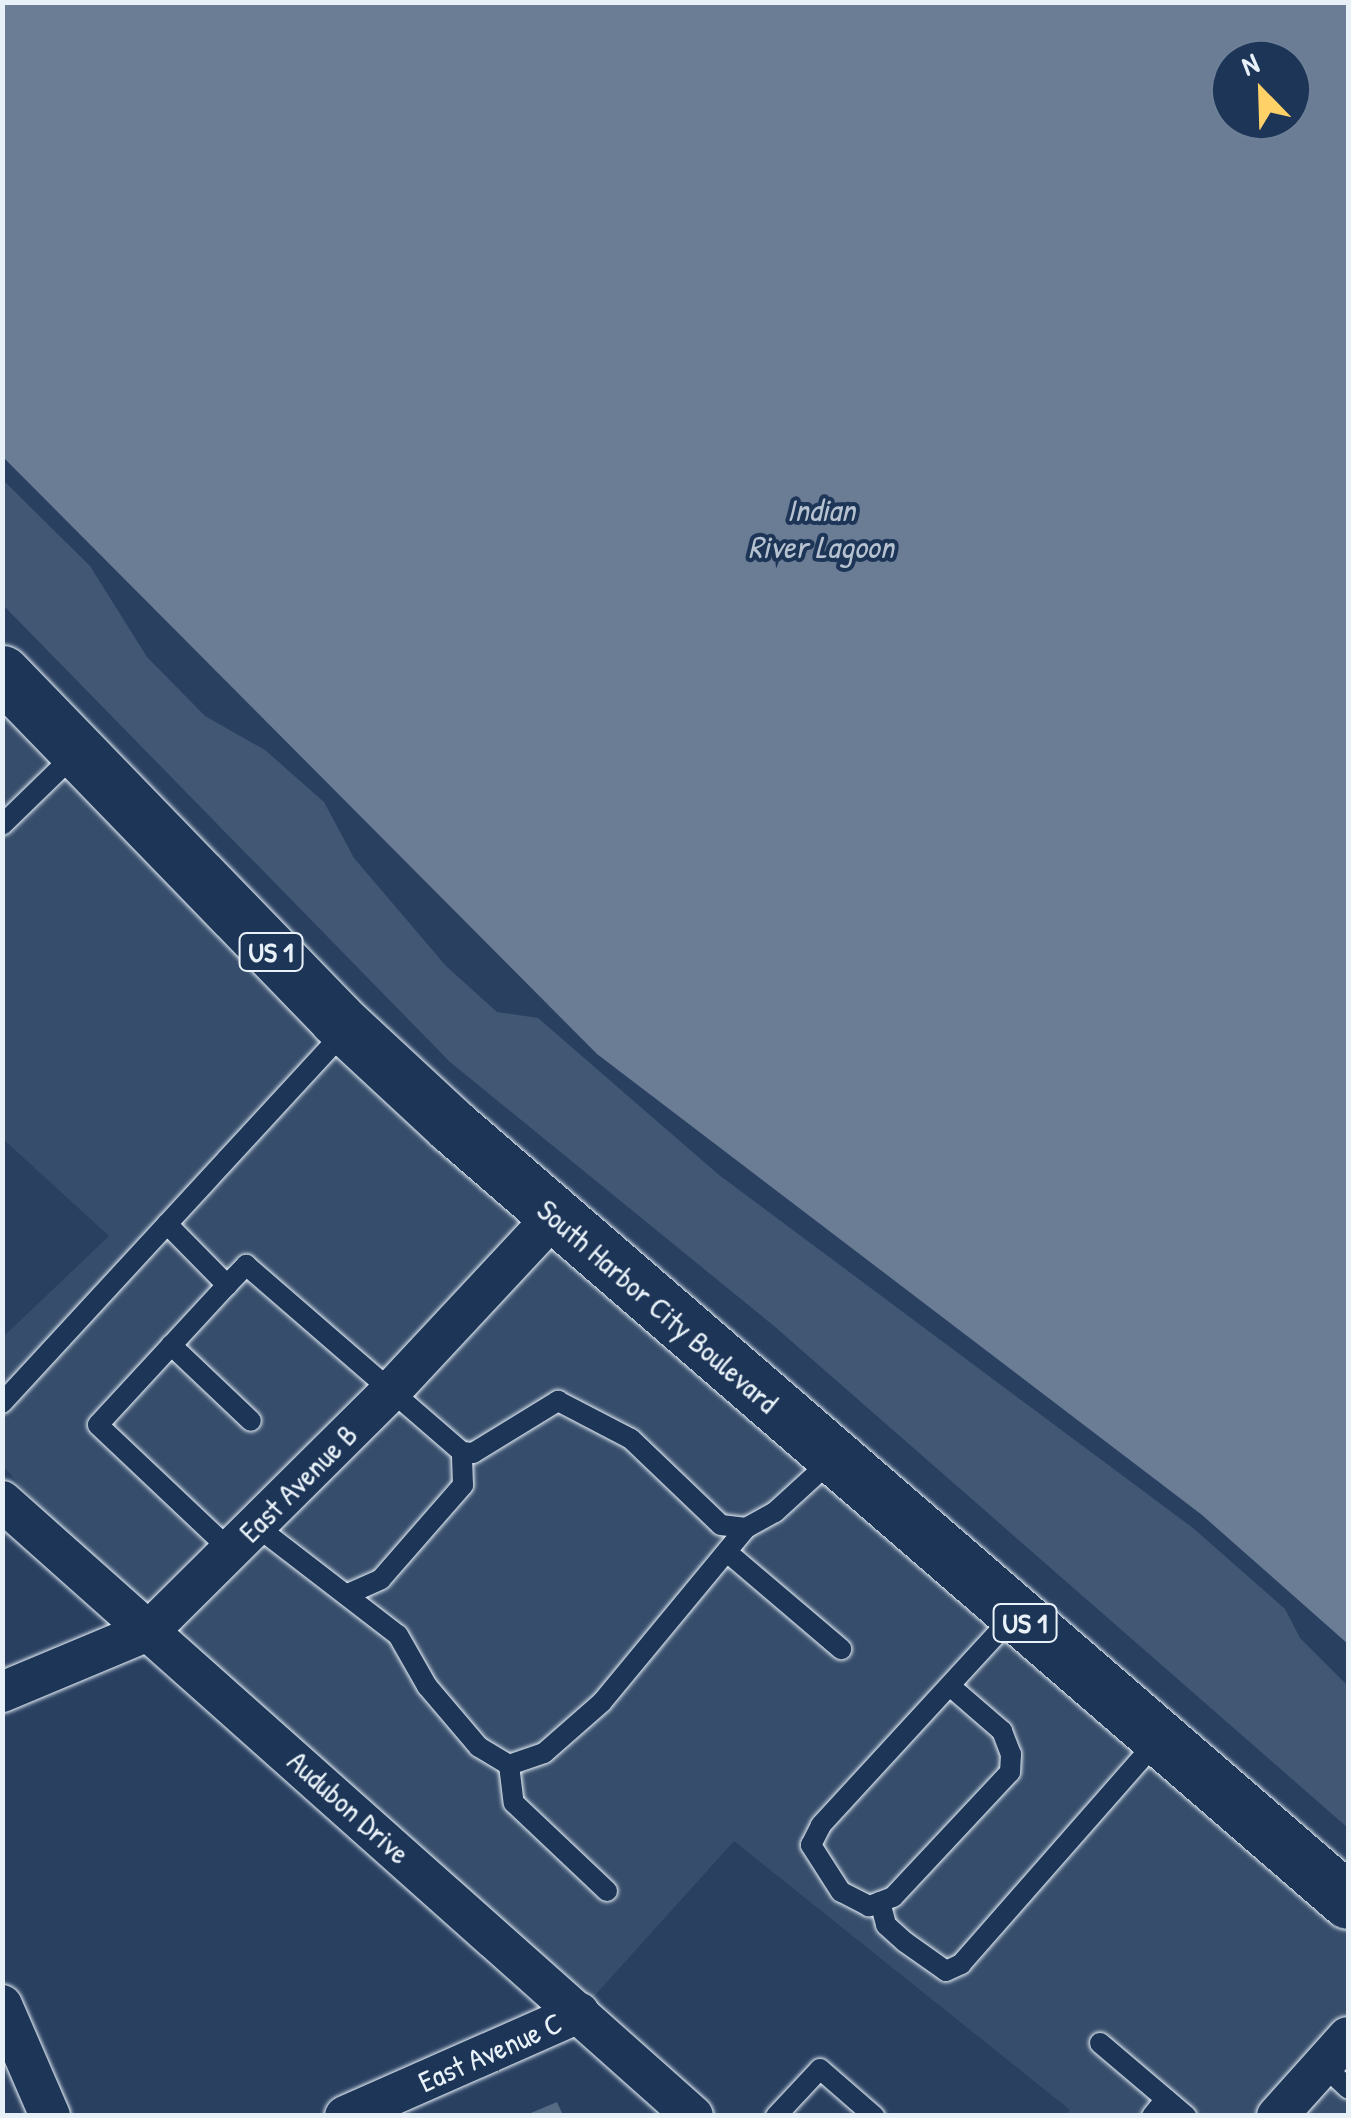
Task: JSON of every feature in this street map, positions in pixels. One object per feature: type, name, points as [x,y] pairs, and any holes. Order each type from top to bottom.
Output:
[{"type":"main road","name":"South Harbor City Boulevard","points":[[2,673],[347,1028],[554,1217],[1348,1901]]},
{"type":"street","name":"East Avenue B","points":[[2,1692],[150,1630],[390,1392],[554,1217]]},
{"type":"street","name":"Audubon Drive","points":[[2,1501],[693,2116]]},
{"type":"street","points":[[2,2005],[50,2116]]},
{"type":"street","name":"East Avenue C","points":[[346,2116],[579,2013]]},
{"type":"street","points":[[1277,2116],[1340,2063]]},
{"type":"lane","points":[[2,826],[78,752]]},
{"type":"lane","points":[[2,1403],[347,1028]]},
{"type":"lane","points":[[167,1224],[227,1285]]},
{"type":"lane","points":[[607,1891],[514,1803],[509,1766],[479,1747],[428,1686],[398,1636],[348,1594],[242,1538],[98,1425],[246,1266],[462,1452],[473,1453],[558,1401],[631,1439],[721,1525],[746,1528]]},
{"type":"lane","points":[[171,1346],[250,1422]]},
{"type":"lane","points":[[348,1594],[382,1579],[462,1485],[462,1452]]},
{"type":"lane","points":[[509,1766],[544,1753],[602,1702],[746,1528],[775,1512],[835,1458]]},
{"type":"lane","points":[[727,1552],[841,1649]]},
{"type":"lane","points":[[950,1686],[1002,1732],[1010,1772],[894,1896],[869,1906],[841,1892],[811,1844],[821,1825],[1016,1614]]},
{"type":"lane","points":[[880,1902],[886,1925],[905,1942],[946,1971],[961,1964],[1160,1738]]},
{"type":"lane","points":[[1100,2043],[1186,2116]]},
{"type":"lane","points":[[776,2116],[820,2069],[874,2116]]},
{"type":"lane","points":[[1152,2116],[1166,2099]]},
{"type":"shaded area","points":[[2,479],[90,566],[147,657],[205,716],[265,750],[324,802],[354,858],[446,966],[497,1012],[538,1018],[719,1175],[1193,1528],[1285,1609],[1300,1638],[1348,1686],[1348,1828],[774,1326],[450,1062],[3,605]]},
{"type":"shaded area","points":[[3,661],[566,1227],[1348,1885],[1348,2115],[1065,2115],[1070,2110],[734,1841],[579,2013],[150,1630],[3,1466],[3,1337],[109,1236],[3,1139]]},
{"type":"water","name":"Indian River Lagoon","points":[[2,3],[1348,3],[1348,1644],[1202,1515],[597,1054],[3,457]]},
{"type":"building","points":[[557,2102],[563,2115],[526,2115]]}]
